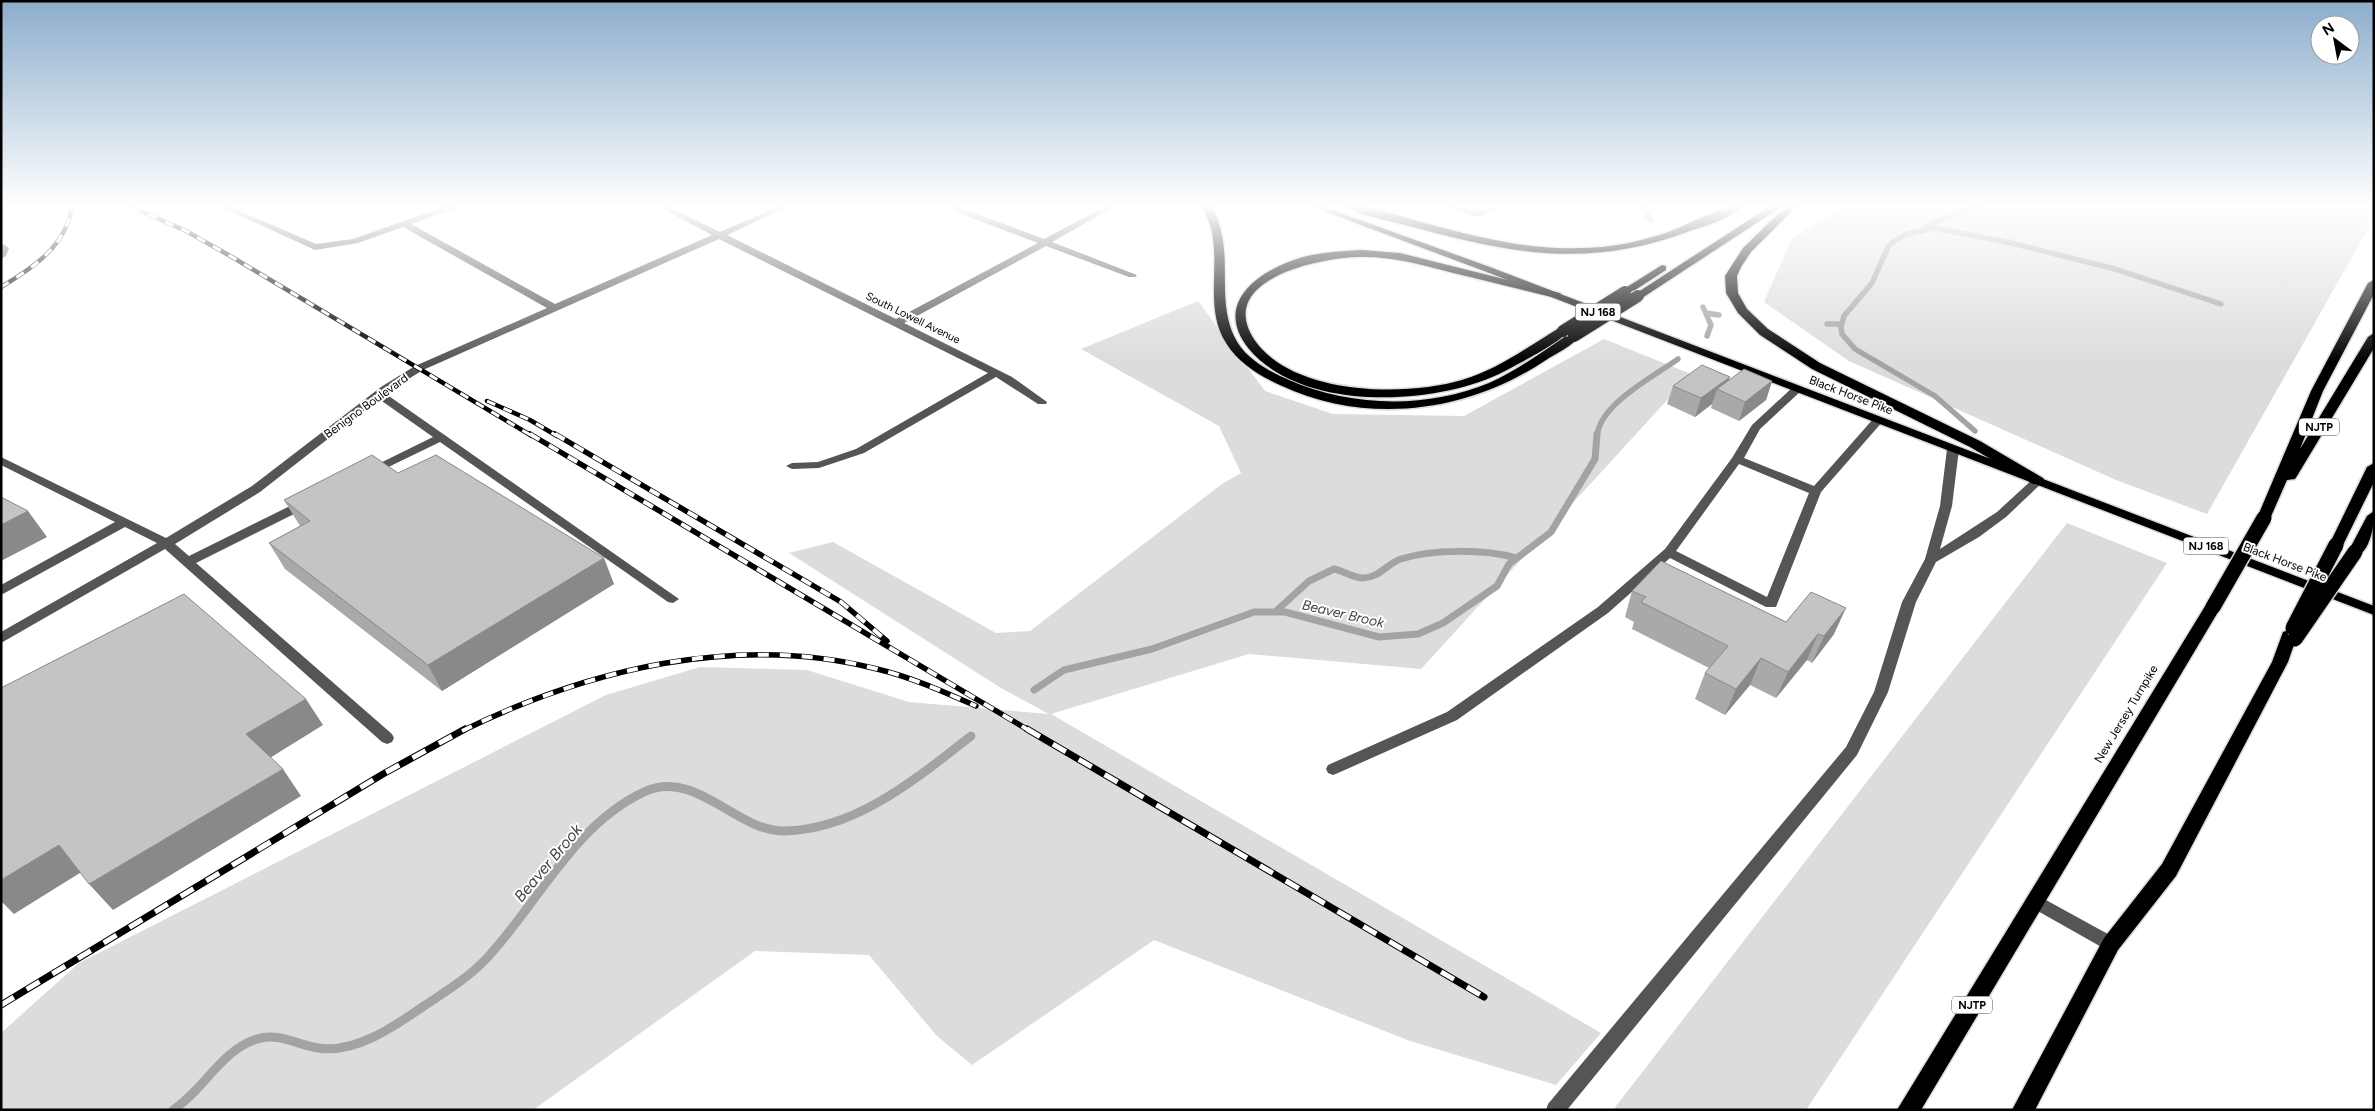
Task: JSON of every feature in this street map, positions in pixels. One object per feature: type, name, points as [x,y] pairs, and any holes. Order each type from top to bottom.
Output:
[{"type":"highway","points":[[1219,259],[1220,302],[1223,322],[1229,338],[1240,353],[1256,368],[1279,381],[1328,398],[1363,404],[1403,405],[1438,402],[1468,395],[1495,385],[1625,292],[1678,259]]},
{"type":"highway","points":[[1317,259],[1287,266],[1262,280],[1245,299],[1241,320],[1244,331],[1258,351],[1280,367],[1327,386],[1384,394],[1429,391],[1468,383],[1499,370],[1638,296],[1696,259]]},
{"type":"highway","points":[[1411,259],[1556,296]]},
{"type":"highway","points":[[1741,259],[1731,276],[1732,293],[1747,317],[1771,338],[1816,366],[1975,444],[2038,481]]},
{"type":"highway","points":[[2264,518],[2317,392],[2374,284]]},
{"type":"highway","name":"New Jersey Turnpike","points":[[1908,1110],[2213,607],[2264,518],[2374,337]]},
{"type":"highway","points":[[2023,1110],[2111,944],[2169,870],[2280,662],[2374,468]]},
{"type":"highway","points":[[2292,637],[2355,552],[2374,516]]},
{"type":"main road","name":"Black Horse Pike","points":[[1456,259],[2374,611]]},
{"type":"street","points":[[466,259],[554,308]]},
{"type":"street","name":"Benigno Boulevard","points":[[1,638],[256,489],[378,394],[419,368],[666,259]]},
{"type":"street","name":"South Lowell Avenue","points":[[767,259],[996,373],[1042,402]]},
{"type":"street","points":[[895,324],[1013,259]]},
{"type":"street","points":[[1089,259],[1132,275]]},
{"type":"street","points":[[792,466],[819,465],[860,450],[996,373]]},
{"type":"street","points":[[1333,769],[1452,716],[1603,610],[1669,552],[1737,459],[1756,427],[1796,389]]},
{"type":"street","points":[[378,394],[673,598]]},
{"type":"street","points":[[1669,552],[1771,604],[1816,491],[1878,420]]},
{"type":"street","points":[[362,476],[441,438]]},
{"type":"street","points":[[1555,1110],[1852,751],[1881,692],[1909,602],[1931,559],[1946,506],[1952,448]]},
{"type":"street","points":[[1737,459],[1816,491]]},
{"type":"street","points":[[1,460],[166,543],[386,738]]},
{"type":"street","points":[[1931,559],[1960,544],[2021,500],[2038,481]]},
{"type":"street","points":[[188,562],[319,497]]},
{"type":"street","points":[[1,591],[125,522]]},
{"type":"street","points":[[2035,901],[2111,944]]},
{"type":"shaded area","points":[[1783,259],[2351,259],[2207,514],[2116,480],[1849,361],[1764,302]]},
{"type":"shaded area","points":[[1198,301],[1265,391],[1333,414],[1464,416],[1604,339],[1691,374],[1421,669],[1249,654],[1051,714],[1601,1033],[1556,1085],[1410,1041],[1154,940],[972,1065],[936,1035],[869,955],[755,951],[533,1110],[1,1110],[1,1033],[79,963],[606,695],[700,667],[807,670],[909,702],[1049,714],[1001,688],[789,553],[833,542],[996,633],[1030,631],[1222,484],[1241,473],[1219,426],[1081,349]]},
{"type":"shaded area","points":[[2067,523],[2167,563],[1806,1110],[1613,1110]]},
{"type":"building","points":[[1702,365],[1730,377],[1701,398],[1673,386]]},
{"type":"building","points":[[1744,369],[1772,381],[1745,402],[1717,389]]},
{"type":"building","points":[[372,455],[398,473],[436,455],[604,558],[428,665],[269,543],[310,521],[284,500]]},
{"type":"building","points":[[1,497],[28,511],[1,525]]},
{"type":"building","points":[[1661,561],[1786,622],[1811,592],[1846,608],[1824,636],[1818,634],[1788,672],[1761,658],[1736,689],[1705,673],[1728,646],[1641,602],[1646,597],[1632,591]]},
{"type":"building","points":[[184,594],[306,699],[246,734],[283,769],[89,884],[59,845],[1,880],[1,688]]},
{"type":"waterway","points":[[1883,259],[1872,283],[1844,316],[1841,327],[1842,334],[1855,349],[1935,396],[1975,431]]},
{"type":"waterway","points":[[2074,259],[2115,269],[2221,304]]},
{"type":"waterway","name":"Beaver Brook","points":[[1703,307],[1711,325],[1707,336]]},
{"type":"waterway","points":[[1706,313],[1719,315]]},
{"type":"waterway","points":[[1827,324],[1841,324]]},
{"type":"waterway","name":"Beaver Brook","points":[[1597,436],[1600,424],[1617,402],[1678,359]]},
{"type":"waterway","name":"Beaver Brook","points":[[1275,612],[1285,612],[1379,637],[1418,634],[1443,623],[1497,586],[1509,564],[1551,532],[1595,459],[1597,434]]},
{"type":"waterway","points":[[1275,612],[1309,581],[1334,569],[1363,578],[1374,576],[1401,559],[1428,553],[1458,551],[1489,553],[1516,558]]},
{"type":"waterway","name":"Beaver Brook","points":[[1034,690],[1064,670],[1152,649],[1254,612],[1275,612]]},
{"type":"waterway","name":"Beaver Brook","points":[[173,1110],[184,1102],[223,1061],[244,1044],[265,1037],[273,1037],[318,1048],[346,1047],[360,1043],[387,1030],[448,990],[472,972],[505,938],[576,845],[619,806],[644,792],[663,787],[681,788],[698,794],[749,822],[766,828],[784,831],[810,828],[836,822],[861,812],[884,799],[971,736]]},
{"type":"railway","points":[[1,287],[42,259]]},
{"type":"railway","points":[[235,259],[532,436]]},
{"type":"railway","points":[[487,401],[530,420],[557,436]]},
{"type":"railway","points":[[530,434],[1030,731]]},
{"type":"railway","points":[[555,434],[841,602],[887,641]]},
{"type":"railway","points":[[462,731],[510,709],[560,690],[612,675],[665,663],[718,656],[771,655],[824,659],[877,669],[927,685],[976,706]]},
{"type":"railway","points":[[1,1005],[383,774],[465,729]]},
{"type":"railway","points":[[1027,729],[1484,997]]}]
